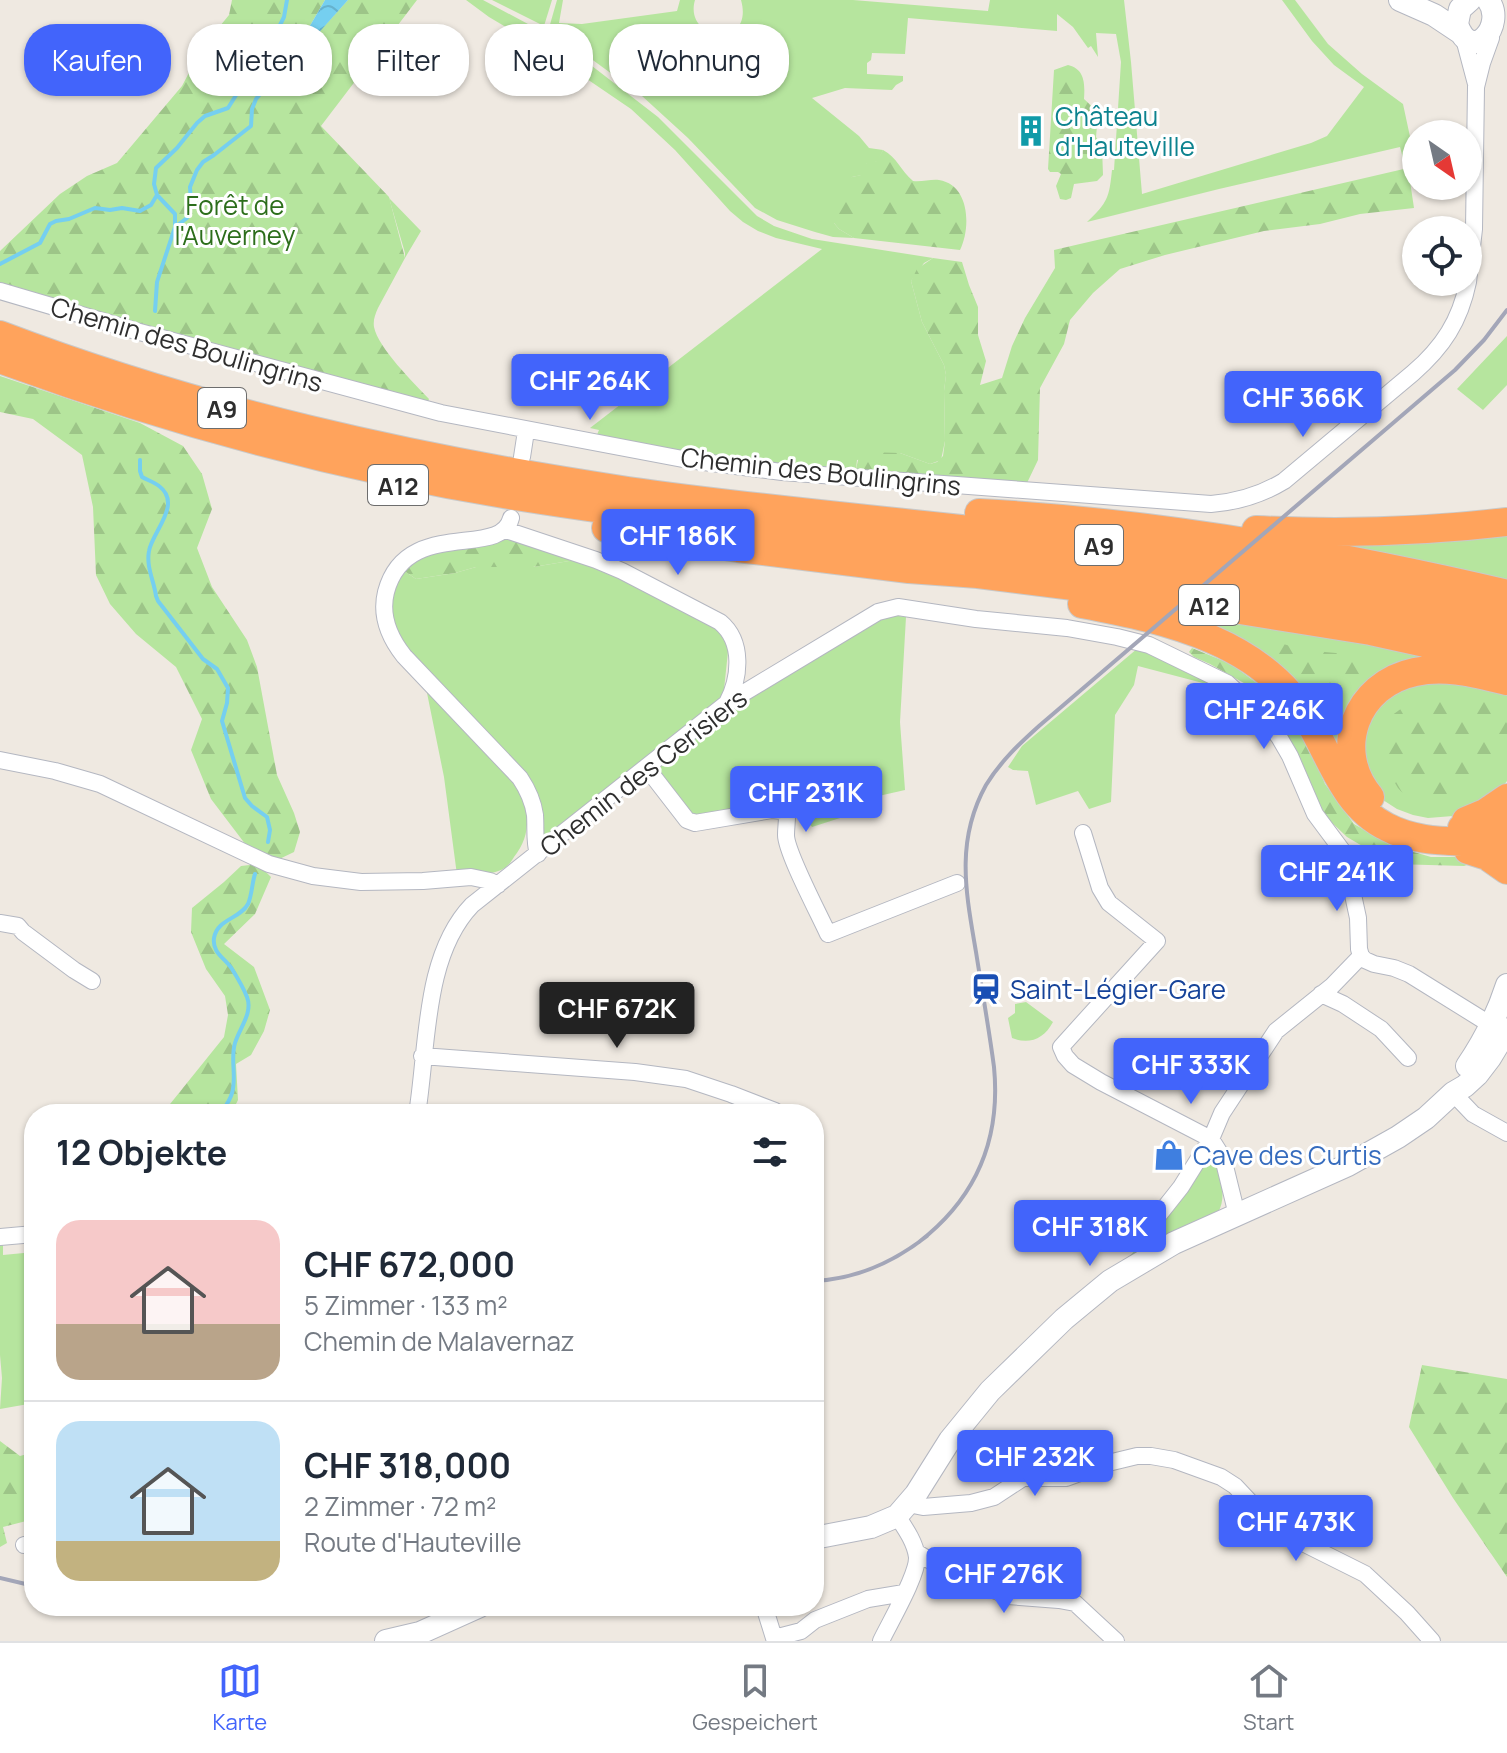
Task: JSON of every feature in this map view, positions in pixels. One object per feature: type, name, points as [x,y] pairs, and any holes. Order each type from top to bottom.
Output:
[{"type":"highway","name":"A9","points":[[0,335],[157,389],[239,413],[327,435],[487,468],[687,498],[1217,561],[1380,589],[1507,616]]},
{"type":"highway","name":"A9","points":[[0,359],[133,405],[301,452],[448,484],[699,523],[1180,578],[1375,611],[1507,639]]},
{"type":"highway","name":"A12","points":[[301,452],[381,482],[628,533],[1153,596],[1371,631],[1507,661]]},
{"type":"highway","points":[[687,498],[1055,518],[1162,527],[1329,533],[1439,530],[1507,522]]},
{"type":"highway","points":[[1055,518],[1193,535],[1314,555],[1507,594]]},
{"type":"highway","points":[[909,569],[1138,616],[1203,636],[1237,651],[1283,685],[1312,724],[1346,791],[1378,823],[1418,839],[1507,824]]},
{"type":"highway","points":[[1507,681],[1444,670],[1408,673],[1386,683],[1372,694],[1354,723],[1351,748],[1353,765],[1363,788],[1387,812],[1441,834],[1507,846]]},
{"type":"highway","points":[[1441,834],[1478,817],[1507,798]]},
{"type":"highway","points":[[1441,834],[1450,847],[1487,856],[1507,870]]},
{"type":"main road","points":[[1410,4],[1442,8],[1467,2]]},
{"type":"main road","points":[[1462,34],[1457,18],[1467,2]]},
{"type":"main road","points":[[1410,4],[1476,42],[1498,34],[1501,20],[1497,6]]},
{"type":"main road","points":[[824,1536],[871,1527],[903,1510],[962,1423],[990,1391],[1110,1281],[1194,1233],[1368,1155],[1426,1118],[1453,1093],[1479,1049],[1499,1028],[1507,985]]},
{"type":"main road","points":[[386,1641],[420,1633],[458,1616]]},
{"type":"street","name":"Chemin des Boulingrins","points":[[1462,34],[1476,87]]},
{"type":"street","name":"Chemin des Boulingrins","points":[[1474,216],[1476,87],[1482,63],[1498,34]]},
{"type":"street","name":"Chemin des Boulingrins","points":[[0,291],[413,406],[526,431],[688,460],[782,472],[1188,504],[1227,503],[1261,494],[1284,481],[1433,356],[1454,323],[1465,296]]},
{"type":"street","points":[[522,457],[526,431]]},
{"type":"street","points":[[538,854],[534,838],[535,812],[520,778],[404,656],[389,633],[384,610],[385,595],[391,579],[412,554],[431,546],[491,537],[508,524],[622,571],[729,629],[738,656],[733,691],[727,703]]},
{"type":"street","name":"Chemin des Cerisiers","points":[[418,1104],[422,1056],[440,960],[446,943],[472,905],[727,703],[878,612],[898,607],[1067,628],[1149,645],[1227,683],[1257,709],[1279,737],[1315,814],[1341,847],[1359,923],[1361,956]]},
{"type":"street","points":[[0,760],[100,784],[269,864],[313,876],[361,882],[471,877],[498,885]]},
{"type":"street","points":[[646,767],[687,820],[695,823],[782,811],[787,816],[786,836],[791,853],[828,934],[957,883]]},
{"type":"street","points":[[1083,833],[1100,888],[1109,903],[1157,941],[1061,1047],[1073,1065],[1211,1139],[1223,1158],[1237,1215]]},
{"type":"street","points":[[0,923],[18,926],[92,981]]},
{"type":"street","points":[[1143,1235],[1181,1187],[1211,1139],[1222,1113],[1276,1031],[1332,986],[1361,956],[1374,964],[1409,974],[1499,1028]]},
{"type":"street","points":[[1321,994],[1343,1004],[1381,1029],[1408,1058]]},
{"type":"street","points":[[422,1056],[635,1072],[686,1079],[758,1104]]},
{"type":"street","points":[[1453,1093],[1473,1114],[1507,1133]]},
{"type":"street","points":[[0,1237],[24,1235]]},
{"type":"street","points":[[881,1641],[916,1568],[916,1552],[903,1510],[978,1502],[994,1497],[1023,1478],[1066,1478],[1100,1465],[1144,1456],[1174,1460],[1221,1477],[1235,1486],[1265,1518],[1287,1535],[1365,1574],[1432,1641]]},
{"type":"street","points":[[916,1552],[944,1569],[960,1569],[979,1584],[1008,1596],[1075,1603],[1116,1641]]},
{"type":"street","points":[[767,1616],[774,1638],[801,1631],[815,1620],[868,1599],[904,1593]]},
{"type":"green space","name":"Forêt de l'Auverney","points":[[232,0],[325,0],[311,24],[222,24],[229,15]]},
{"type":"green space","name":"Forêt de l'Auverney","points":[[348,0],[417,0],[399,24],[348,24],[348,91],[321,126],[389,197],[405,258],[378,308],[374,327],[389,355],[429,399],[427,404],[0,287],[0,251],[60,194],[87,176],[117,163],[187,76],[187,96],[332,96],[332,24],[326,24]]},
{"type":"green space","points":[[466,0],[483,0],[528,24],[501,24]]},
{"type":"green space","points":[[492,0],[552,0],[545,24]]},
{"type":"green space","points":[[557,0],[563,0],[559,23],[582,24],[550,24]]},
{"type":"green space","points":[[680,0],[695,0],[694,14],[699,24],[609,24],[609,72],[593,60],[593,24],[582,24],[677,11]]},
{"type":"green space","points":[[741,0],[853,0],[988,11],[990,0],[1124,0],[1142,194],[1327,136],[1364,87],[1334,65],[1282,0],[1295,0],[1328,44],[1403,104],[1406,120],[1402,120],[1402,154],[1400,147],[1087,222],[1106,199],[1114,170],[1121,62],[1116,34],[1096,33],[1098,57],[1073,27],[1057,14],[1057,31],[908,18],[905,54],[872,53],[867,63],[867,74],[903,76],[903,81],[892,90],[845,88],[812,98],[859,136],[869,148],[883,150],[878,161],[865,165],[862,175],[852,177],[834,223],[854,238],[833,237],[777,220],[755,208],[688,138],[642,96],[789,96],[789,24],[739,24],[743,16]]},
{"type":"green space","points":[[1068,65],[1081,74],[1084,99],[1098,115],[1096,137],[1102,147],[1103,175],[1097,181],[1074,184],[1071,198],[1066,200],[1060,199],[1056,186],[1061,174],[1048,169],[1054,70]]},
{"type":"green space","points":[[593,67],[609,79],[609,94],[593,83]]},
{"type":"green space","points":[[612,96],[631,96],[658,117],[757,216],[774,226],[812,239],[933,258],[924,263],[911,281],[922,322],[946,375],[945,441],[941,460],[930,464],[900,453],[857,460],[856,469],[742,461],[596,437],[599,430],[590,428],[822,249],[776,238],[743,222],[631,109]]},
{"type":"green space","points":[[883,150],[913,181],[939,180],[957,190],[966,220],[960,250],[854,238],[834,223],[832,197],[844,181],[861,175],[863,165],[877,161]]},
{"type":"green space","points":[[1402,169],[1402,200],[1413,200],[1414,208],[1264,231],[1120,269],[1093,293],[1070,320],[1064,344],[1040,388],[1038,460],[1027,483],[856,469],[859,456],[867,452],[900,453],[930,464],[943,456],[946,375],[922,322],[911,281],[917,269],[933,258],[962,262],[978,307],[978,335],[986,361],[980,385],[1002,378],[1025,318],[1055,268],[1054,250]]},
{"type":"green space","points":[[389,198],[421,231],[405,258],[405,253]]},
{"type":"green space","points":[[1507,336],[1507,385],[1483,410],[1457,389]]},
{"type":"green space","points":[[0,376],[140,423],[183,446],[202,474],[212,509],[197,548],[212,587],[247,640],[257,667],[277,775],[300,832],[294,852],[269,864],[249,849],[211,799],[191,750],[202,719],[176,667],[136,634],[110,604],[96,575],[93,507],[82,455],[33,419],[0,412]]},
{"type":"green space","points":[[1507,528],[1507,586],[1270,536]]},
{"type":"green space","points":[[499,534],[573,552],[569,561],[533,567],[476,567],[416,579],[403,570],[404,561]]},
{"type":"green space","points":[[572,554],[724,629],[729,642],[723,699],[551,836],[546,836],[542,831],[539,801],[405,650],[393,620],[392,600],[403,570],[416,579],[476,567],[533,567],[569,561]]},
{"type":"green space","points":[[1121,602],[1487,664],[1403,670],[1345,757],[1305,705]]},
{"type":"green space","points":[[892,615],[906,617],[900,722],[905,790],[861,800],[865,810],[812,827],[797,809],[773,805],[690,816],[656,767],[732,706],[861,626]]},
{"type":"green space","points":[[1273,641],[1304,650],[1376,660],[1379,664],[1348,696],[1340,725],[1334,730],[1327,730],[1316,703],[1301,682],[1257,649],[1257,643]]},
{"type":"green space","points":[[1138,648],[1218,687],[1138,666],[1134,685],[1115,715],[1111,802],[1089,809],[1078,791],[1036,805],[1028,771],[1008,767],[1022,746]]},
{"type":"green space","points":[[1192,648],[1231,664],[1262,687],[1307,740],[1325,784],[1354,824],[1390,845],[1431,857],[1465,857],[1470,864],[1393,864],[1347,837],[1325,816],[1300,758],[1275,717],[1251,687],[1194,657],[1189,652]]},
{"type":"green space","points":[[1428,677],[1507,689],[1507,781],[1501,789],[1465,813],[1453,816],[1428,818],[1397,809],[1383,800],[1359,758],[1368,713],[1377,701]]},
{"type":"green space","points":[[426,688],[520,786],[527,814],[524,840],[509,865],[501,870],[457,875],[444,777]]},
{"type":"green space","points":[[1456,696],[1507,706],[1505,750],[1471,794],[1447,804],[1425,803],[1403,793],[1393,780],[1387,744],[1391,716],[1409,703]]},
{"type":"green space","points":[[258,864],[271,877],[255,914],[224,944],[254,967],[270,1010],[264,1031],[251,1055],[236,1064],[236,1104],[170,1104],[224,1037],[228,1015],[225,996],[206,969],[191,932],[192,908],[241,866]]},
{"type":"green space","points":[[1026,1002],[1053,1022],[1041,1036],[1024,1041],[1012,1038],[1008,1018],[1015,1013],[1015,1004]]},
{"type":"green space","points":[[1204,1157],[1214,1157],[1220,1178],[1222,1199],[1218,1213],[1128,1258],[1146,1238]]},
{"type":"green space","points":[[0,1241],[3,1241],[3,1255],[24,1253],[24,1405],[0,1409]]},
{"type":"green space","points":[[1422,1365],[1507,1379],[1507,1577],[1409,1427]]},
{"type":"green space","points":[[0,1441],[20,1456],[24,1455],[24,1522],[3,1527],[7,1543],[0,1547]]},
{"type":"water","points":[[325,0],[348,0],[327,24],[311,24]]},
{"type":"waterway","points":[[0,264],[40,243],[50,224],[56,221],[95,208],[140,211],[151,205],[157,195],[154,184],[156,168],[205,116],[228,108],[279,27],[287,0]]},
{"type":"waterway","points":[[191,204],[190,187],[197,170],[203,162],[251,126],[252,109],[259,96]]},
{"type":"waterway","points":[[155,311],[157,282],[175,227],[175,214],[157,195]]},
{"type":"waterway","points":[[175,227],[187,218]]},
{"type":"waterway","points":[[140,460],[142,477],[159,486],[166,493],[168,501],[148,557],[156,596],[203,659],[217,669],[228,688],[222,721],[245,798],[267,817],[270,830],[268,842]]},
{"type":"waterway","points":[[227,1104],[234,1081],[234,1049],[248,1003],[234,972],[217,952],[214,938],[219,927],[248,904],[255,874]]},
{"type":"railway","points":[[919,1242],[939,1225],[970,1186],[988,1142],[993,1119],[994,1067],[969,909],[966,867],[970,826],[986,785],[1004,761],[1039,726],[1455,370],[1507,310]]},
{"type":"railway","points":[[824,1280],[874,1268],[927,1236]]},
{"type":"railway","points":[[0,1578],[24,1584]]},
{"type":"place","name":"Château d'Hauteville","points":[[1031,131]]},
{"type":"place","name":"Saint-Légier-Gare","points":[[986,989]]},
{"type":"place","name":"Cave des Curtis","points":[[1169,1155]]}]
